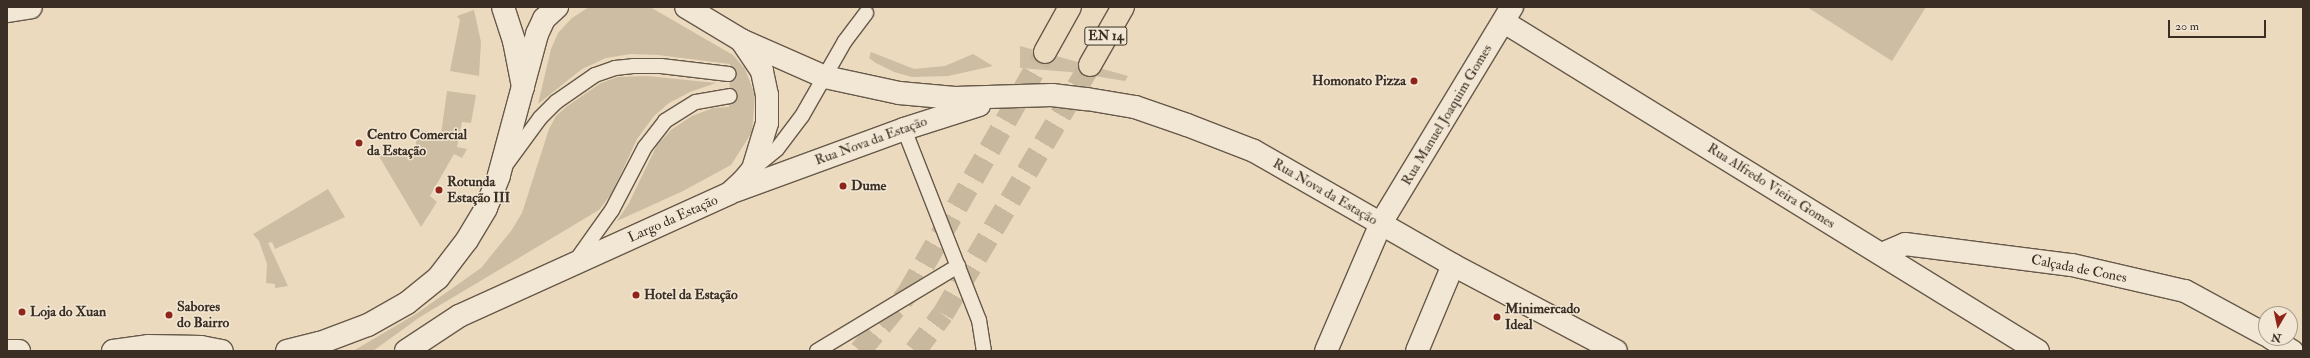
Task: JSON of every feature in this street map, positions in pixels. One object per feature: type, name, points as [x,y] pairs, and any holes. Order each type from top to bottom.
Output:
[{"type":"highway","name":"EN 14","points":[[1045,52],[1070,7]]},
{"type":"highway","name":"EN 14","points":[[1090,65],[1123,7]]},
{"type":"street","points":[[7,11],[31,7]]},
{"type":"street","points":[[503,7],[514,41],[523,88]]},
{"type":"street","name":"Largo da Estação","points":[[406,351],[459,316],[730,193],[753,168],[767,123],[767,95],[762,71],[741,40],[686,7]]},
{"type":"street","points":[[287,351],[320,343],[368,325],[421,292],[438,278],[467,240],[486,208],[499,175],[537,34],[549,11]]},
{"type":"street","name":"Rua Manuel Joaquim Gomes","points":[[1326,351],[1381,223],[1508,15]]},
{"type":"street","name":"Rua Alfredo Vieira Gomes","points":[[1508,15],[1882,254],[2038,351]]},
{"type":"street","name":"Rua Nova da Estação","points":[[741,40],[825,77],[899,93],[955,98],[1052,95],[1087,99],[1135,108],[1187,125],[1254,150],[1453,265],[1616,351]]},
{"type":"street","name":"Rua Nova da Estação","points":[[730,193],[904,129],[954,112],[1014,96]]},
{"type":"street","name":"Calçada de Cones","points":[[1882,254],[1905,244],[2072,265],[2185,291],[2258,331]]},
{"type":"street","points":[[1417,351],[1453,265]]},
{"type":"street","points":[[113,351],[148,346],[201,347],[222,351]]},
{"type":"street","points":[[7,351],[19,351]]},
{"type":"lane","points":[[753,168],[777,149],[802,116],[845,41],[866,13]]},
{"type":"lane","points":[[499,175],[540,118],[556,102],[595,75],[615,68],[633,66],[661,66],[729,74]]},
{"type":"lane","points":[[573,264],[612,210],[645,147],[665,121],[696,102],[729,96]]},
{"type":"lane","points":[[904,129],[979,320],[984,351]]},
{"type":"lane","points":[[817,351],[958,266]]},
{"type":"shaded area","points":[[589,7],[650,7],[733,55],[745,69],[755,95],[752,132],[731,165],[683,191],[617,221],[629,203],[657,145],[671,130],[692,116],[713,108],[729,107],[730,64],[658,55],[631,54],[606,58],[582,69],[538,104],[551,49],[558,33],[572,18]]},
{"type":"shaded area","points":[[1807,7],[1926,7],[1892,61]]},
{"type":"shaded area","points":[[474,10],[481,42],[479,76],[450,71],[460,20],[457,16]]},
{"type":"shaded area","points":[[1020,46],[1128,76],[1125,81],[1070,72],[1020,68]]},
{"type":"shaded area","points":[[871,52],[914,69],[945,66],[973,54],[993,66],[948,76],[912,77],[894,72],[876,63],[869,58]]},
{"type":"shaded area","points":[[647,76],[716,83],[690,92],[669,103],[654,116],[637,139],[612,193],[599,210],[420,317],[373,351],[353,351],[416,314],[481,268],[511,231],[522,213],[549,129],[556,116],[566,107],[601,83],[618,77]]},
{"type":"shaded area","points":[[447,91],[476,95],[471,123],[462,122],[457,147],[467,149],[462,158],[454,154],[430,196],[437,202],[421,227],[377,153],[414,156],[418,130],[441,134]]},
{"type":"shaded area","points":[[328,189],[345,217],[275,249],[272,242],[268,243],[288,286],[275,288],[275,284],[266,283],[267,264],[259,241],[253,234]]},
{"type":"tunnel","points":[[860,351],[908,293],[1045,52]]},
{"type":"tunnel","points":[[915,351],[943,314],[1090,65]]},
{"type":"place","name":"Homonato Pizza","points":[[1414,81]]},
{"type":"place","name":"Centro Comercial da Estação","points":[[359,143]]},
{"type":"place","name":"Dume","points":[[843,186]]},
{"type":"place","name":"Rotunda Estação III","points":[[439,190]]},
{"type":"place","name":"Hotel da Estação","points":[[636,295]]},
{"type":"place","name":"Loja do Xuan","points":[[22,312]]},
{"type":"place","name":"Sabores do Bairro","points":[[169,315]]},
{"type":"place","name":"Minimercado Ideal","points":[[1497,317]]}]
